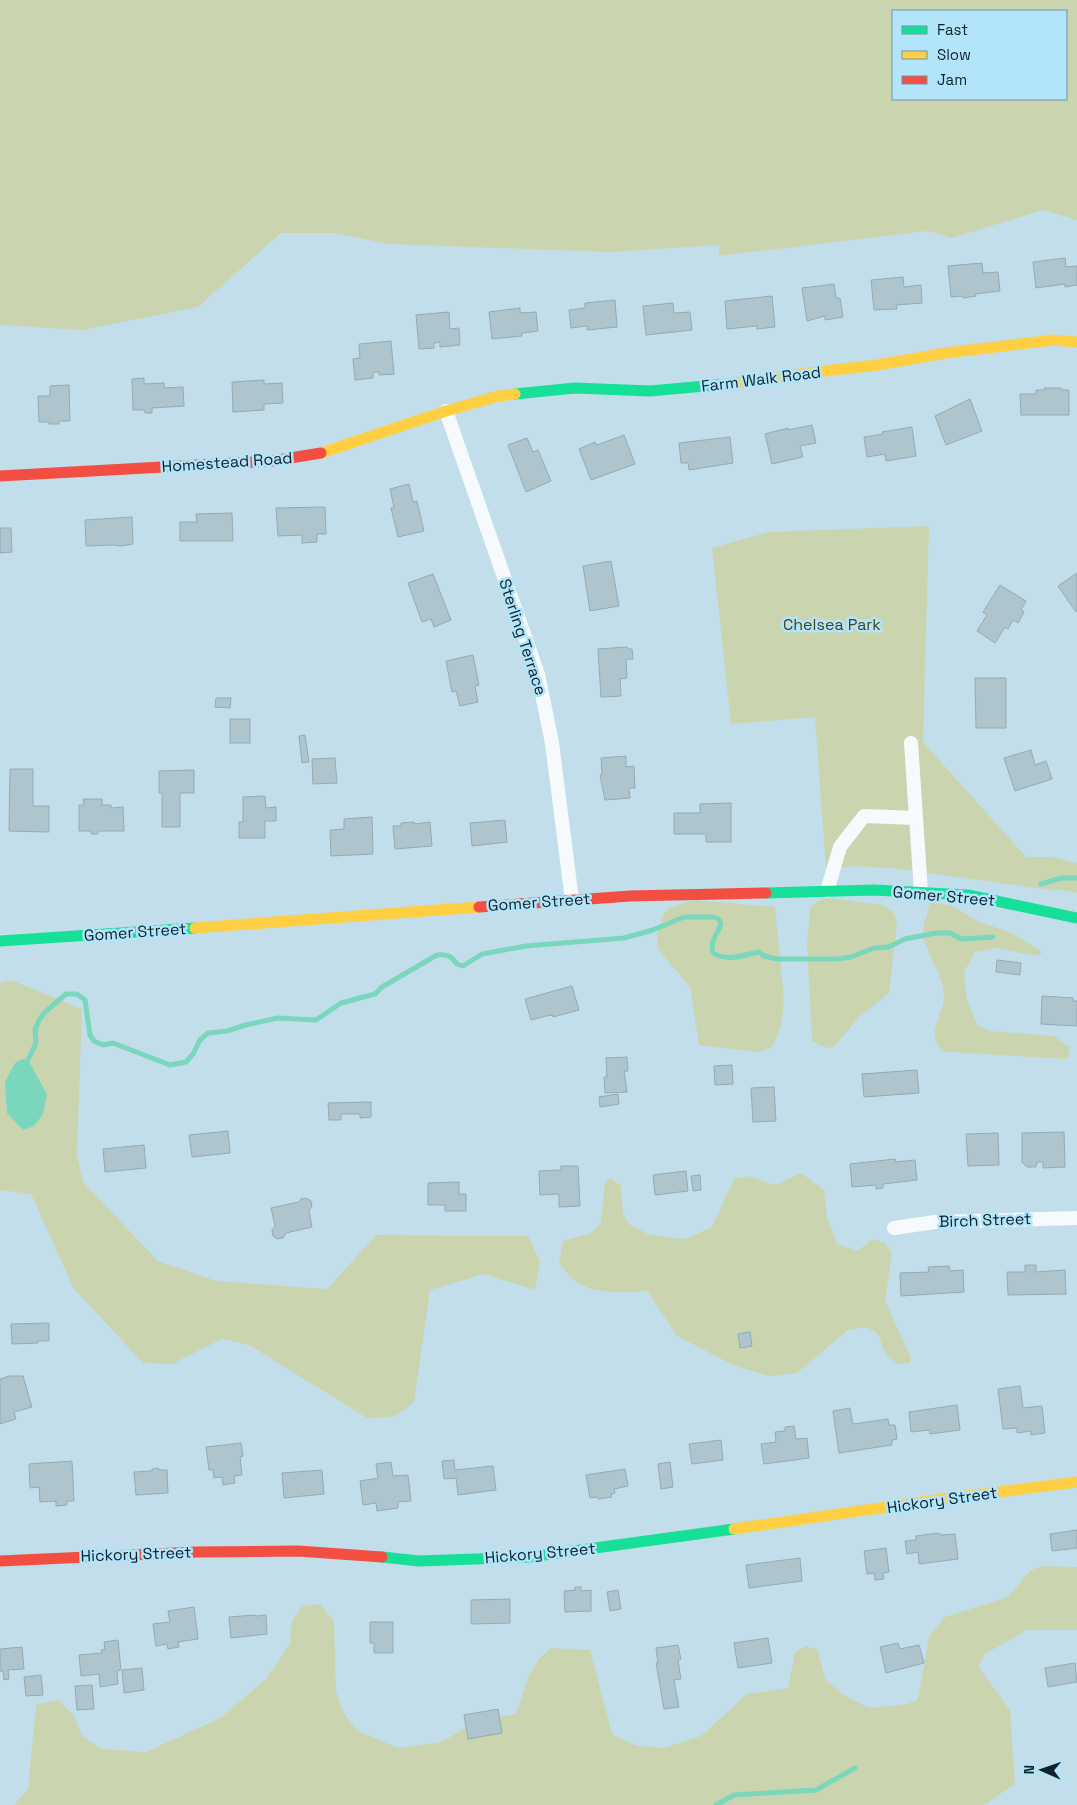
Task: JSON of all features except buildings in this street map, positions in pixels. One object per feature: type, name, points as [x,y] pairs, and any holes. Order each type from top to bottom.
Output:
[{"type":"street","name":"Farm Walk Road","points":[[446,411],[498,396],[576,388],[650,391],[728,385],[791,375],[877,366],[946,353],[1053,340],[1077,342]]},
{"type":"street","name":"Homestead Road","points":[[0,476],[272,461],[328,452],[446,411]]},
{"type":"street","name":"Sterling Terrace","points":[[446,411],[538,674],[552,743],[572,900]]},
{"type":"street","points":[[911,743],[921,892]]},
{"type":"street","points":[[827,891],[840,847],[864,816],[916,818]]},
{"type":"street","name":"Gomer Street","points":[[0,941],[630,896],[827,891],[874,890],[968,895],[1077,918]]},
{"type":"street","name":"Birch Street","points":[[894,1228],[935,1222],[1077,1218]]},
{"type":"street","name":"Hickory Street","points":[[0,1560],[197,1552],[298,1551],[419,1561],[529,1557],[1077,1482]]},
{"type":"green space","points":[[0,0],[1077,0],[1077,220],[1043,210],[952,238],[928,231],[719,256],[719,245],[611,252],[388,244],[335,233],[281,233],[198,307],[83,330],[0,325]]},
{"type":"green space","name":"Chelsea Park","points":[[929,526],[923,742],[1026,857],[1052,857],[1077,863],[1077,893],[900,869],[857,866],[826,869],[815,717],[731,724],[712,548],[768,532]]},
{"type":"green space","points":[[829,898],[884,905],[894,913],[897,925],[889,993],[859,1017],[834,1047],[826,1048],[812,1041],[807,946],[810,908],[821,899]]},
{"type":"green space","points":[[695,900],[775,907],[784,1000],[781,1027],[773,1046],[760,1052],[699,1045],[690,987],[658,949],[657,934],[664,913],[669,908]]},
{"type":"green space","points":[[930,902],[951,905],[980,922],[1014,934],[1043,952],[1037,956],[996,948],[975,952],[964,972],[967,1001],[978,1026],[990,1031],[1054,1036],[1070,1048],[1068,1059],[947,1052],[939,1047],[935,1034],[943,1003],[944,990],[923,937]]},
{"type":"green space","points":[[11,980],[82,1009],[77,1155],[83,1182],[158,1261],[216,1281],[327,1289],[376,1235],[528,1236],[540,1261],[535,1290],[484,1274],[430,1290],[414,1402],[394,1417],[367,1418],[249,1345],[222,1339],[172,1364],[143,1363],[74,1289],[31,1194],[0,1190],[0,983]]},
{"type":"green space","points":[[801,1173],[824,1190],[827,1218],[837,1244],[857,1251],[873,1239],[885,1243],[892,1253],[885,1301],[911,1357],[910,1363],[897,1364],[885,1353],[878,1334],[867,1327],[848,1330],[797,1373],[769,1376],[735,1366],[677,1336],[647,1291],[608,1292],[588,1288],[571,1278],[559,1263],[563,1241],[591,1233],[601,1222],[605,1182],[611,1178],[621,1186],[623,1214],[630,1225],[650,1235],[685,1239],[712,1227],[734,1179],[748,1176],[775,1185]]},
{"type":"green space","points":[[1044,1566],[1077,1567],[1077,1630],[1027,1630],[985,1654],[978,1666],[1010,1710],[1015,1784],[984,1805],[14,1805],[28,1789],[36,1705],[58,1700],[74,1716],[82,1736],[102,1749],[146,1752],[220,1718],[266,1679],[290,1644],[291,1623],[301,1607],[320,1604],[334,1621],[336,1691],[343,1712],[358,1731],[398,1748],[442,1742],[476,1721],[516,1714],[529,1675],[539,1659],[551,1648],[590,1650],[612,1734],[637,1746],[664,1748],[701,1736],[747,1694],[788,1688],[795,1652],[806,1646],[818,1650],[825,1679],[844,1695],[869,1708],[908,1704],[918,1699],[929,1636],[945,1617],[1008,1597],[1031,1570]]},
{"type":"shaded area","points":[[22,1059],[28,1060],[47,1094],[43,1114],[34,1126],[23,1130],[7,1113],[5,1082],[15,1063]]},
{"type":"waterway","points":[[1041,884],[1061,878],[1077,878]]},
{"type":"waterway","points":[[28,1060],[36,1043],[35,1030],[39,1020],[45,1012],[66,994],[77,994],[85,1000],[90,1035],[94,1041],[103,1045],[113,1043],[170,1065],[186,1062],[193,1054],[200,1040],[208,1033],[227,1031],[278,1018],[316,1020],[341,1003],[375,994],[382,987],[437,955],[449,956],[457,964],[463,966],[482,954],[526,946],[624,938],[653,930],[684,917],[713,917],[719,919],[721,925],[714,939],[712,949],[713,953],[724,957],[736,957],[759,952],[764,956],[777,959],[837,959],[851,957],[874,948],[888,947],[905,939],[936,933],[950,933],[961,939],[993,937]]},
{"type":"waterway","points":[[716,1805],[734,1795],[816,1790],[855,1768]]},
{"type":"traffic: fast","points":[[515,394],[575,388],[650,391],[738,383]]},
{"type":"traffic: fast","points":[[766,893],[874,890],[968,895],[1077,918]]},
{"type":"traffic: fast","points":[[0,941],[195,928]]},
{"type":"traffic: fast","points":[[382,1557],[419,1561],[529,1557],[734,1529]]},
{"type":"traffic: slow","points":[[738,383],[877,365],[946,353],[1053,340],[1077,342]]},
{"type":"traffic: slow","points":[[321,453],[446,411],[498,396],[515,394]]},
{"type":"traffic: slow","points":[[195,928],[479,907]]},
{"type":"traffic: slow","points":[[734,1529],[1077,1482]]},
{"type":"traffic: jam","points":[[0,476],[272,461],[321,453]]},
{"type":"traffic: jam","points":[[479,907],[630,896],[766,893]]},
{"type":"traffic: jam","points":[[0,1561],[197,1552],[298,1551],[382,1557]]}]
